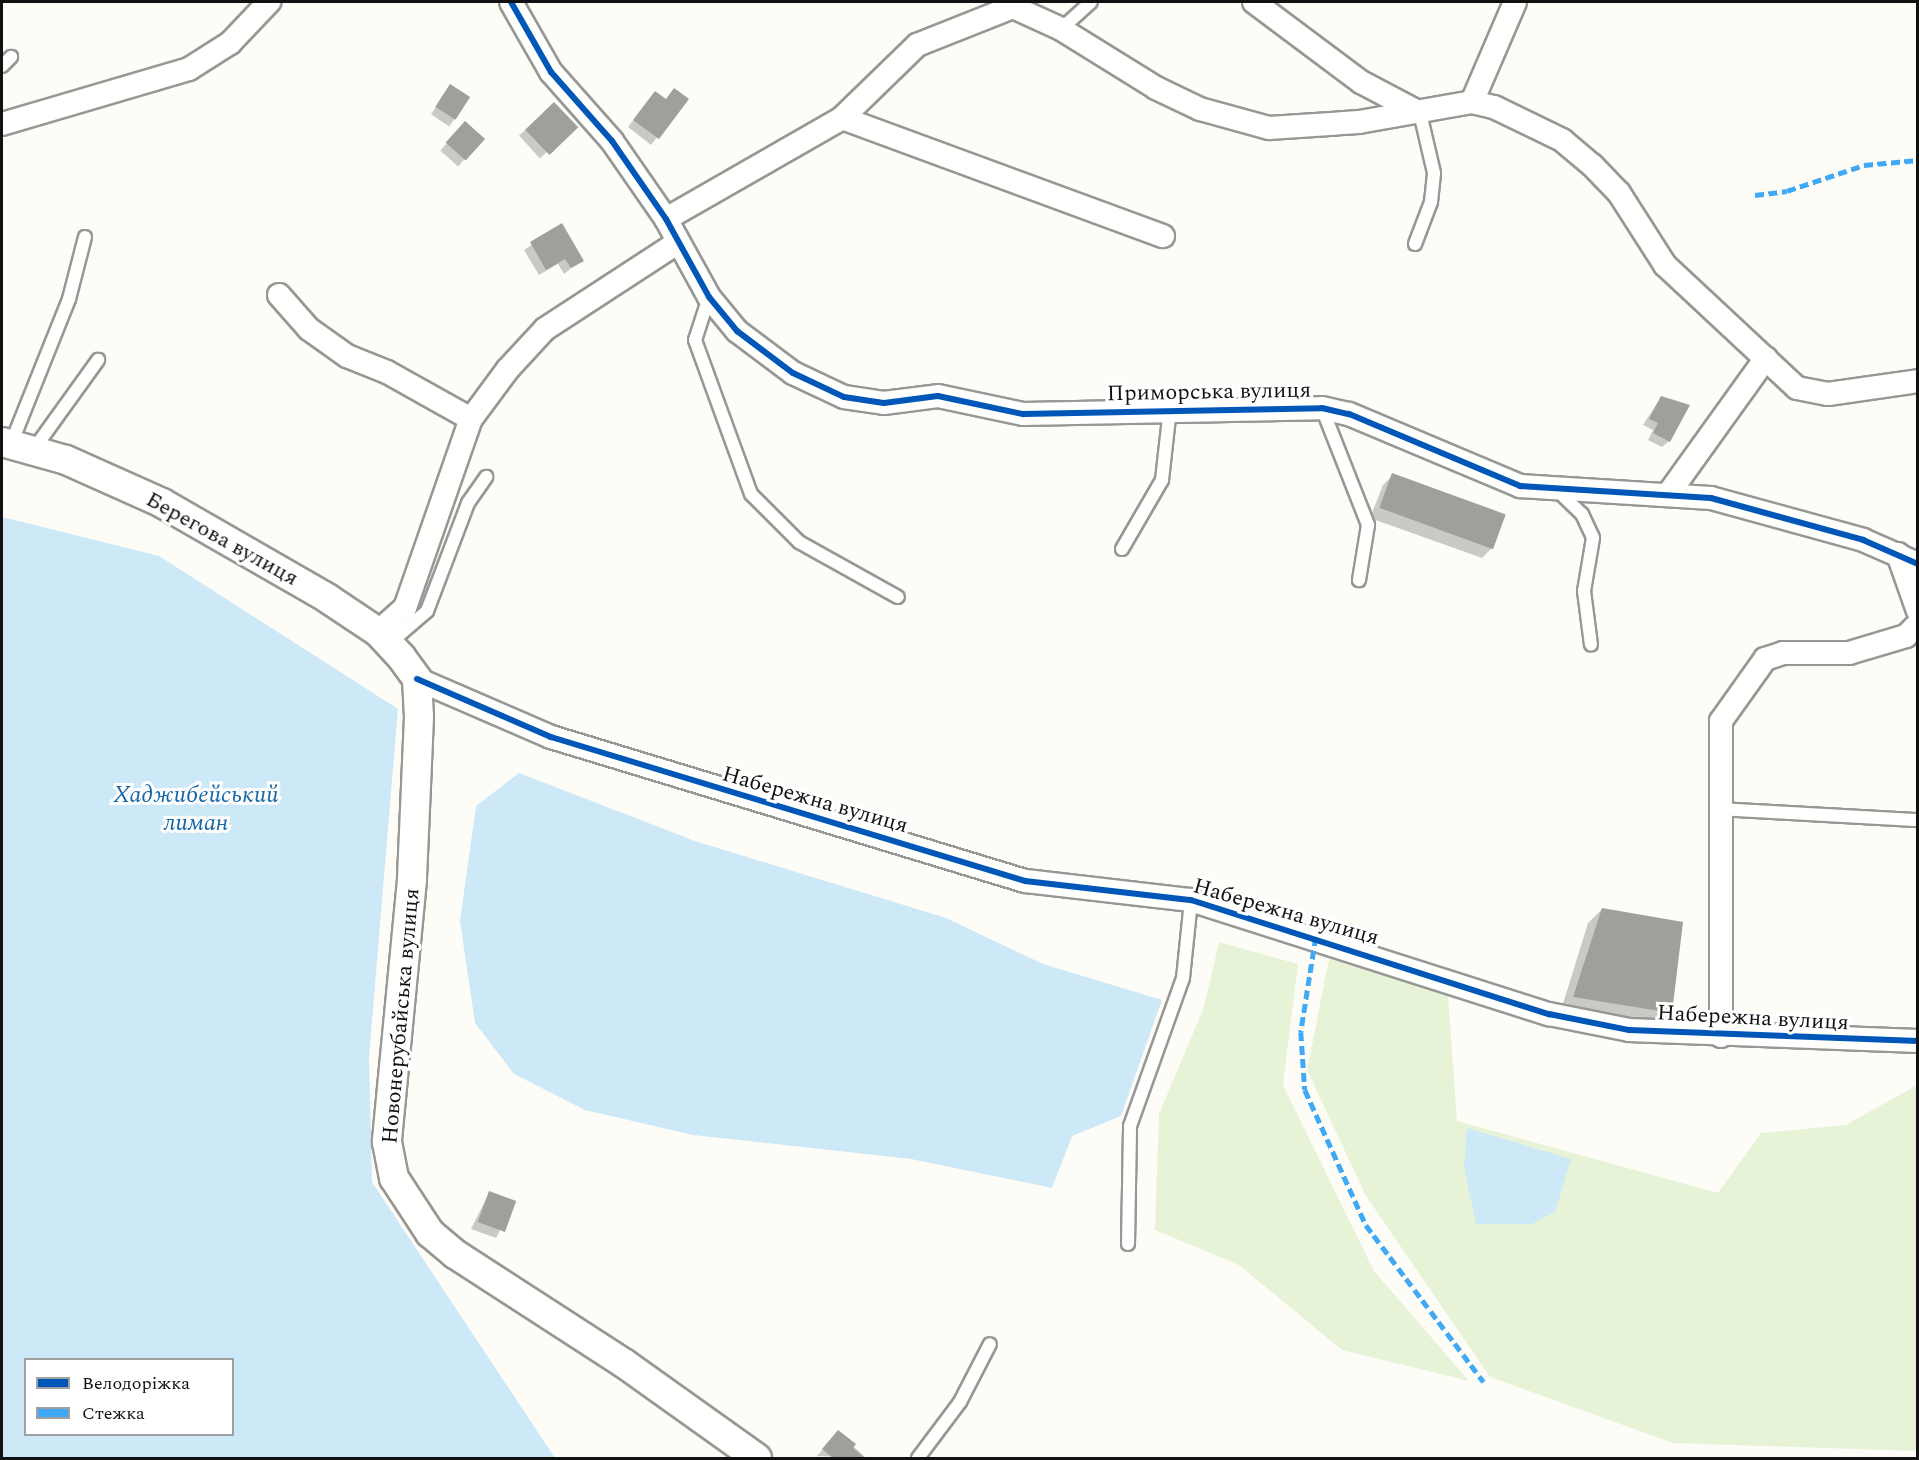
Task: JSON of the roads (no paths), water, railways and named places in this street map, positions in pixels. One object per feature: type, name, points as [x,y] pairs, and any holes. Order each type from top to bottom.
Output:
[{"type":"street","points":[[2,124],[189,69],[230,43],[269,2]]},
{"type":"street","name":"Приморська вулиця","points":[[511,2],[551,72],[612,141],[666,219],[677,243],[709,297],[737,331],[793,373],[844,397],[884,403],[938,396],[1023,414],[1170,409],[1322,408],[1349,414],[1520,486],[1559,492],[1669,493],[1712,498],[1908,559]]},
{"type":"street","points":[[1254,2],[1361,82],[1420,113]]},
{"type":"street","points":[[666,219],[842,118],[917,45],[1010,4],[1061,29],[1156,88],[1233,120],[1304,128],[1420,113],[1472,102],[1562,140],[1592,165],[1619,193],[1665,265],[1766,358],[1810,394],[1917,381]]},
{"type":"street","points":[[1472,102],[1508,5]]},
{"type":"street","points":[[842,118],[1163,236]]},
{"type":"street","points":[[384,637],[405,608],[471,419],[545,329],[677,243]]},
{"type":"street","points":[[279,295],[309,329],[347,356],[387,372],[471,419]]},
{"type":"street","points":[[1669,493],[1766,358]]},
{"type":"street","name":"Берегова вулиця","points":[[15,445],[162,502],[384,637],[417,679]]},
{"type":"street","points":[[1908,559],[1917,611]]},
{"type":"street","points":[[1721,1036],[1721,721],[1765,659],[1783,653],[1849,653],[1906,636],[1917,624]]},
{"type":"street","name":"Набережна вулиця","points":[[417,679],[551,737],[1026,881],[1191,900],[1550,1014],[1629,1030],[1721,1036],[1917,1041]]},
{"type":"street","name":"Новонерубайська вулиця","points":[[417,679],[412,880],[387,1142],[394,1178],[430,1233],[455,1254],[626,1364],[757,1458]]},
{"type":"lane","points":[[1061,29],[1091,2]]},
{"type":"lane","points":[[1416,244],[1431,202],[1434,173],[1420,113]]},
{"type":"lane","points":[[15,445],[69,299],[85,237]]},
{"type":"lane","points":[[709,297],[695,340],[752,494],[799,542],[898,597]]},
{"type":"lane","points":[[15,445],[98,360]]},
{"type":"lane","points":[[1322,408],[1368,525],[1359,580]]},
{"type":"lane","points":[[1122,549],[1162,480],[1170,409]]},
{"type":"lane","points":[[384,637],[428,611],[468,503],[486,477]]},
{"type":"lane","points":[[1559,492],[1582,514],[1593,538],[1584,591],[1591,645]]},
{"type":"lane","points":[[1720,809],[1917,820]]},
{"type":"lane","points":[[1128,1244],[1130,1126],[1183,978],[1191,900]]},
{"type":"lane","points":[[918,1458],[960,1402],[990,1344]]},
{"type":"water","name":"Хаджибейський лиман","points":[[2,517],[159,556],[398,709],[369,1058],[372,1182],[555,1458],[2,1458]]},
{"type":"water","points":[[519,773],[695,841],[946,918],[1043,964],[1162,1000],[1121,1116],[1072,1136],[1052,1188],[911,1159],[693,1135],[585,1110],[514,1074],[475,1023],[460,921],[476,806]]},
{"type":"water","points":[[1467,1128],[1571,1159],[1555,1212],[1532,1224],[1476,1224],[1464,1167]]}]
